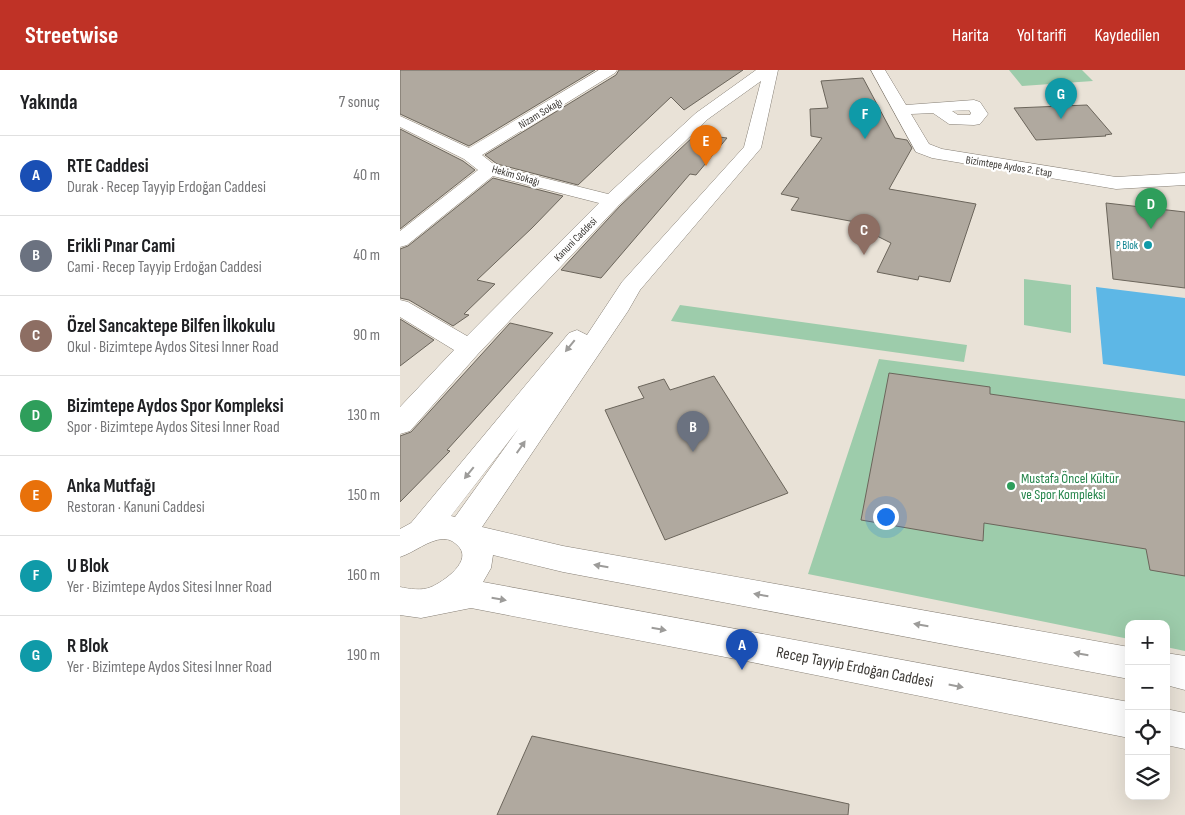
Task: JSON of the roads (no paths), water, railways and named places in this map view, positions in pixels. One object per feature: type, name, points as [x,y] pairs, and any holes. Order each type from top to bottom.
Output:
[{"type":"street","name":"Nizam Sokağı","points":[[470,155],[610,70]]},
{"type":"street","name":"Kanuni Caddesi","points":[[400,424],[469,348],[612,201],[702,116],[766,70]]},
{"type":"street","points":[[468,533],[616,311],[630,287],[752,148],[771,70]]},
{"type":"street","name":"Bizimtepe Aydos 2. Etap","points":[[878,70],[922,148],[938,154],[1116,184],[1185,179]]},
{"type":"street","points":[[901,110],[974,105],[980,114],[974,120],[955,120],[942,112]]},
{"type":"street","name":"Hekim Sokağı","points":[[400,121],[470,155],[490,170],[612,201]]},
{"type":"street","points":[[400,138],[417,129]]},
{"type":"street","points":[[400,241],[490,170]]},
{"type":"street","points":[[1116,184],[1185,192]]},
{"type":"street","points":[[408,536],[601,308],[630,287]]},
{"type":"street","points":[[400,307],[469,348]]},
{"type":"street","points":[[408,536],[450,527],[573,561],[1125,662]]},
{"type":"street","points":[[413,605],[457,588],[474,571],[478,559],[478,546],[468,533]]},
{"type":"street","name":"Recep Tayyip Erdoğan Caddesi","points":[[413,605],[471,594],[746,645],[1125,719]]},
{"type":"street","points":[[1170,671],[1185,673]]},
{"type":"street","points":[[1170,728],[1185,730]]},
{"type":"water","points":[[1096,287],[1185,298],[1185,376],[1103,364]]},
{"type":"place","name":"R Blok","points":[[1061,119]]},
{"type":"place","name":"U Blok","points":[[865,139]]},
{"type":"place","name":"Anka Mutfağı","points":[[706,166]]},
{"type":"place","name":"Bizimtepe Aydos Spor Kompleksi","points":[[1151,229]]},
{"type":"place","name":"P Blok","points":[[1148,245]]},
{"type":"place","name":"Özel Sancaktepe Bilfen İlkokulu","points":[[864,255]]},
{"type":"place","name":"Erikli Pınar Cami","points":[[693,452]]},
{"type":"place","name":"Mustafa Öncel Kültür ve Spor Kompleksi","points":[[1011,486]]},
{"type":"place","name":"RTE Caddesi","points":[[742,670]]}]
